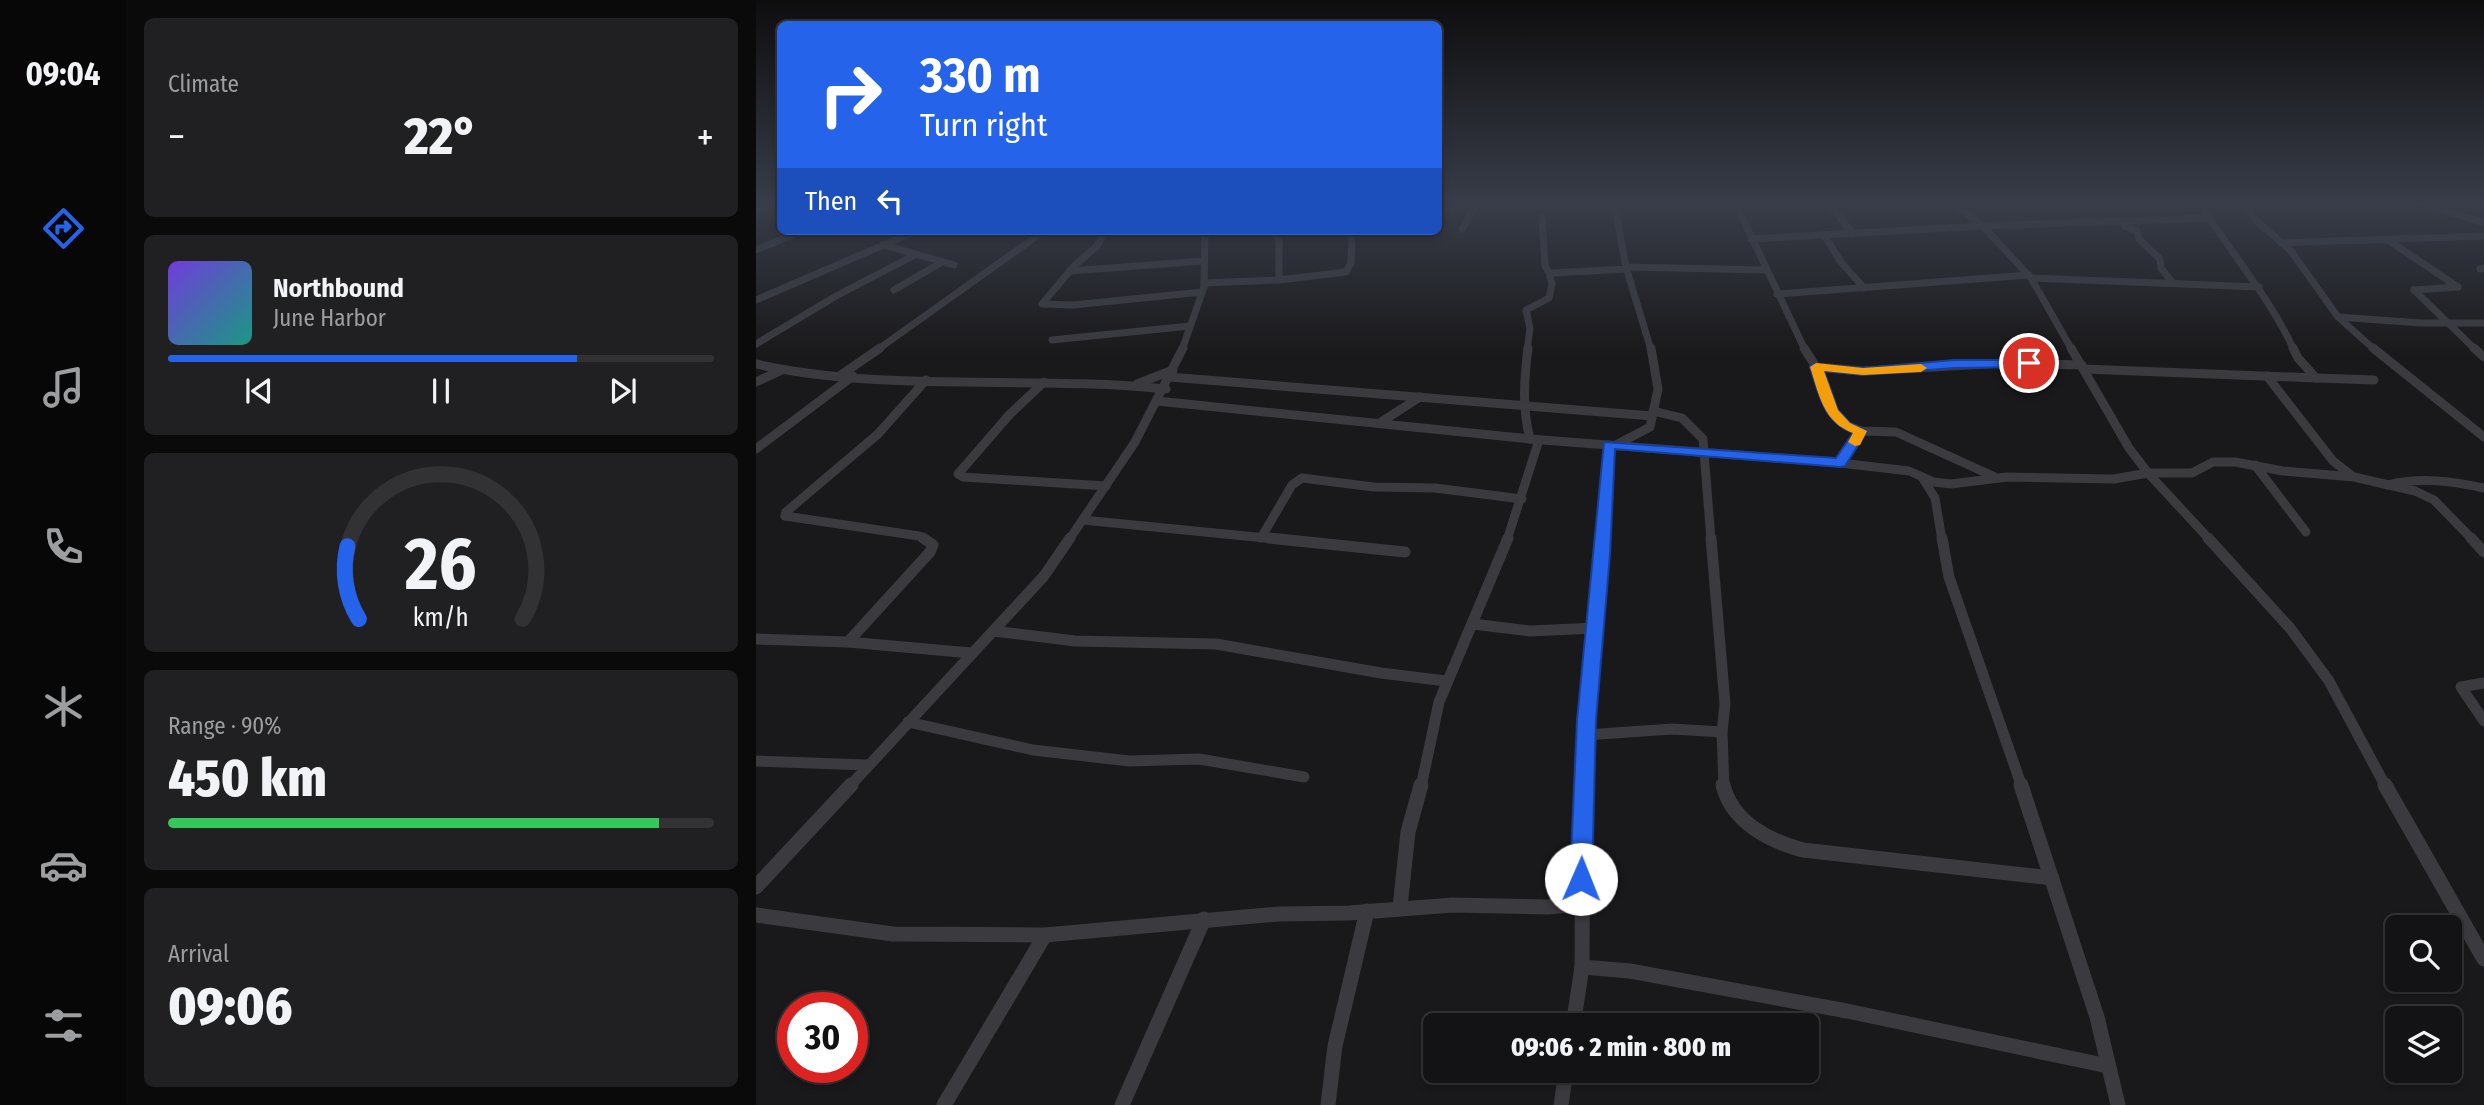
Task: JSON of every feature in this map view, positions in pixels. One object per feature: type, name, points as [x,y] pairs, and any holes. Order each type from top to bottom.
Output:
[{"type":"street","points":[[756,300],[819,270],[862,254]]},
{"type":"street","points":[[907,254],[954,265]]},
{"type":"street","points":[[841,375],[1014,254]]},
{"type":"street","points":[[1089,254],[1042,304],[1073,305],[1346,272],[1351,263],[1351,254]]},
{"type":"street","points":[[756,887],[1044,576],[1105,486],[1169,379],[1203,288],[1204,254]]},
{"type":"street","points":[[1279,254],[1279,280]]},
{"type":"street","points":[[1400,907],[1408,832],[1425,771],[1439,702],[1522,499],[1534,439],[1524,405],[1523,387],[1530,328],[1526,310],[1549,298],[1552,293],[1544,254]]},
{"type":"street","points":[[1612,445],[1650,427],[1658,389],[1650,345],[1624,254]]},
{"type":"street","points":[[1758,254],[1811,362],[1816,367],[1832,412],[1845,425],[1861,431],[1896,432],[1997,478]]},
{"type":"street","points":[[1836,254],[1864,288]]},
{"type":"street","points":[[2009,254],[2030,276],[2129,449],[2148,474],[2290,628],[2329,681],[2370,759],[2484,959]]},
{"type":"street","points":[[2154,254],[2172,282]]},
{"type":"street","points":[[2232,254],[2279,318],[2298,358],[2316,378]]},
{"type":"street","points":[[2290,254],[2338,317],[2393,367],[2484,437]]},
{"type":"street","points":[[2409,254],[2458,286],[2414,290],[2484,357]]},
{"type":"street","points":[[756,344],[836,296],[913,256]]},
{"type":"street","points":[[1070,271],[1102,271],[1204,261]]},
{"type":"street","points":[[894,290],[942,262]]},
{"type":"street","points":[[1550,274],[1627,268],[1765,270]]},
{"type":"street","points":[[1777,294],[2030,276],[2259,287]]},
{"type":"street","points":[[2338,317],[2484,323]]},
{"type":"street","points":[[1052,340],[1190,326]]},
{"type":"street","points":[[1816,367],[1863,371],[1991,363],[2374,380]]},
{"type":"street","points":[[756,364],[841,375],[926,380],[1134,385],[1169,379],[1679,416],[1695,425],[1703,439],[1706,454],[1725,704],[1721,783],[1733,807],[1747,824],[1790,847],[1829,855],[2052,878]]},
{"type":"street","points":[[756,382],[786,369]]},
{"type":"street","points":[[756,449],[853,376]]},
{"type":"street","points":[[2267,376],[2333,461],[2354,477]]},
{"type":"street","points":[[1134,385],[1169,379]]},
{"type":"street","points":[[848,642],[930,552],[933,545],[919,536],[785,514],[854,457],[907,406],[926,380]]},
{"type":"street","points":[[1044,382],[1010,414],[958,474],[963,477],[1105,486]]},
{"type":"street","points":[[1381,422],[1420,397]]},
{"type":"street","points":[[1157,401],[1534,439],[1900,469],[1951,484],[1997,478],[2114,479],[2148,474],[2192,473],[2213,462],[2255,465],[2283,471],[2354,477],[2383,486],[2415,491],[2434,500],[2484,552]]},
{"type":"street","points":[[1840,463],[1861,431]]},
{"type":"street","points":[[1575,1013],[1582,967],[1586,736],[1612,445]]},
{"type":"street","points":[[2255,465],[2306,532]]},
{"type":"street","points":[[1922,477],[1936,498],[1950,578],[2097,1017],[2118,1105]]},
{"type":"street","points":[[1261,538],[1292,485],[1302,478],[1388,488],[1435,488],[1522,499]]},
{"type":"street","points":[[2383,486],[2406,480],[2429,479],[2484,488]]},
{"type":"street","points":[[1936,498],[1951,484]]},
{"type":"street","points":[[1083,520],[1405,552]]},
{"type":"street","points":[[1473,624],[1530,631],[1596,628]]},
{"type":"street","points":[[993,631],[1075,640],[1235,646],[1381,673],[1447,681]]},
{"type":"street","points":[[756,639],[848,642],[971,653]]},
{"type":"street","points":[[2484,684],[2460,687],[2484,721]]},
{"type":"street","points":[[908,722],[1033,750],[1121,760],[1186,758],[1304,777]]},
{"type":"street","points":[[1586,736],[1672,729],[1723,732]]},
{"type":"street","points":[[756,761],[867,765]]},
{"type":"street","points":[[756,915],[893,934],[1045,935],[1204,919],[1400,907],[1548,907],[1581,904]]},
{"type":"street","points":[[1328,1105],[1335,1046],[1367,911]]},
{"type":"street","points":[[1122,1105],[1204,919]]},
{"type":"street","points":[[944,1105],[1045,935]]},
{"type":"street","points":[[1582,967],[1630,971],[1847,1011],[2108,1066]]},
{"type":"street","points":[[1561,1105],[1564,1083]]},
{"type":"slow traffic","points":[[1855,442],[1861,431],[1845,425],[1832,412],[1816,367],[1863,371],[1921,368]]},
{"type":"route","points":[[1581,879],[1587,720],[1602,554],[1608,445],[1840,463],[1861,431],[1845,425],[1832,412],[1816,367],[1863,371],[1954,364],[2029,363]]}]
